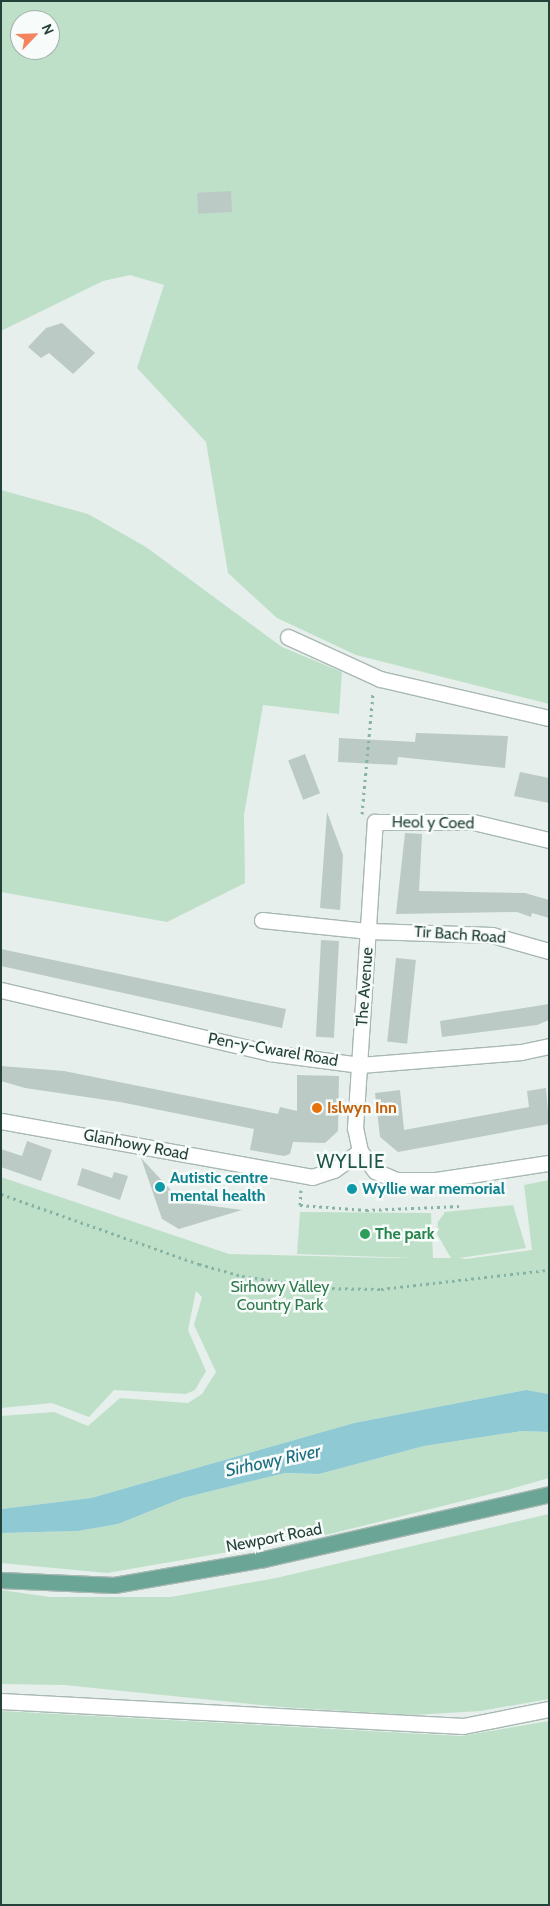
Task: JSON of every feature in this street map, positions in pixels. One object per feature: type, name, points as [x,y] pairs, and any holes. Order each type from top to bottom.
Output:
[{"type":"main road","name":"Newport Road","points":[[1,1580],[114,1585],[264,1559],[549,1494]]},
{"type":"street","points":[[288,637],[374,677],[549,718]]},
{"type":"street","name":"Heol y Coed","points":[[375,822],[472,822],[549,840]]},
{"type":"street","name":"The Avenue","points":[[360,1151],[355,1128],[375,822]]},
{"type":"street","name":"Tir Bach Road","points":[[262,920],[369,931],[492,935],[549,951]]},
{"type":"street","name":"Pen-y-Cwarel Road","points":[[1,990],[269,1053],[360,1065],[521,1052],[549,1046]]},
{"type":"street","name":"Glanhowy Road","points":[[1,1120],[302,1177],[334,1170],[360,1151]]},
{"type":"street","points":[[360,1151],[375,1171],[396,1180],[436,1180],[549,1163]]},
{"type":"street","points":[[1,1701],[463,1726],[549,1709]]},
{"type":"path","points":[[361,815],[374,677]]},
{"type":"path","points":[[302,1177],[300,1205],[366,1210],[461,1206]]},
{"type":"path","points":[[1,1194],[199,1264],[242,1276],[319,1288],[381,1289],[549,1270]]},
{"type":"green space","points":[[1,1],[549,1],[549,704],[356,655],[277,618],[228,573],[206,442],[137,368],[164,285],[130,275],[103,281],[1,331]]},
{"type":"green space","points":[[1,490],[88,514],[146,547],[282,647],[342,672],[339,714],[263,705],[244,815],[245,883],[167,922],[1,892]]},
{"type":"green space","name":"Sirhowy Valley Country Park","points":[[1,1177],[229,1254],[412,1258],[297,1254],[300,1212],[431,1213],[433,1258],[451,1258],[437,1234],[438,1222],[445,1212],[513,1205],[526,1248],[459,1258],[466,1259],[532,1250],[524,1185],[549,1180],[549,1394],[526,1390],[354,1423],[91,1498],[1,1509],[1,1416],[54,1412],[88,1426],[120,1398],[188,1403],[202,1394],[216,1372],[194,1325],[202,1297],[196,1291],[188,1330],[206,1371],[195,1390],[186,1394],[114,1390],[89,1417],[52,1403],[1,1408]]},
{"type":"green space","points":[[522,1431],[549,1432],[549,1478],[326,1535],[107,1573],[1,1563],[1,1533],[78,1531],[118,1524],[183,1498],[285,1473],[319,1474],[424,1446]]},
{"type":"green space","points":[[549,1514],[549,1699],[480,1711],[412,1715],[280,1707],[64,1685],[1,1684],[1,1590],[50,1597],[171,1597],[276,1578]]},
{"type":"green space","points":[[1,1711],[461,1736],[549,1721],[549,1905],[1,1905]]},
{"type":"water","name":"Sirhowy River","points":[[526,1390],[549,1394],[549,1432],[522,1431],[424,1446],[319,1474],[285,1473],[183,1498],[118,1524],[78,1531],[1,1533],[1,1509],[91,1498],[354,1423]]},
{"type":"building","points":[[231,191],[232,212],[198,214],[197,193]]},
{"type":"building","points":[[62,323],[95,353],[73,374],[49,353],[41,358],[28,347],[46,328]]},
{"type":"building","points":[[416,733],[508,736],[505,768],[398,757],[397,765],[338,762],[339,738],[415,742]]},
{"type":"building","points":[[305,754],[320,793],[303,800],[288,760]]},
{"type":"building","points":[[520,772],[549,778],[549,803],[514,796]]},
{"type":"building","points":[[327,812],[343,855],[340,910],[320,908]]},
{"type":"building","points":[[405,833],[422,834],[419,891],[525,893],[549,900],[549,918],[532,913],[531,917],[517,912],[396,914]]},
{"type":"building","points":[[321,940],[339,941],[334,1038],[316,1037]]},
{"type":"building","points":[[1,949],[286,1009],[282,1028],[1,966]]},
{"type":"building","points":[[396,958],[416,960],[407,1044],[387,1042]]},
{"type":"building","points":[[549,1004],[549,1020],[537,1025],[442,1037],[440,1021]]},
{"type":"building","points":[[1,1066],[64,1071],[278,1114],[280,1107],[297,1111],[297,1075],[339,1076],[338,1131],[325,1143],[293,1142],[290,1154],[284,1156],[250,1150],[254,1129],[120,1102],[25,1088],[1,1081]]},
{"type":"building","points":[[546,1088],[549,1124],[398,1152],[380,1137],[375,1093],[400,1090],[404,1130],[529,1107],[527,1091]]},
{"type":"building","points":[[27,1141],[52,1150],[41,1181],[1,1167],[1,1149],[22,1156]]},
{"type":"building","name":"Autistic centre mental health","points":[[141,1158],[182,1202],[242,1210],[179,1229],[162,1219]]},
{"type":"building","points":[[82,1168],[112,1178],[114,1172],[128,1176],[120,1200],[77,1185]]},
{"type":"place","name":"Islwyn Inn","points":[[317,1108]]},
{"type":"place","name":"Autistic centre mental health","points":[[160,1187]]},
{"type":"place","name":"Wyllie war memorial","points":[[352,1189]]},
{"type":"place","name":"The park","points":[[365,1234]]},
{"type":"district","name":"WYLLIE","points":[[351,1162]]}]
